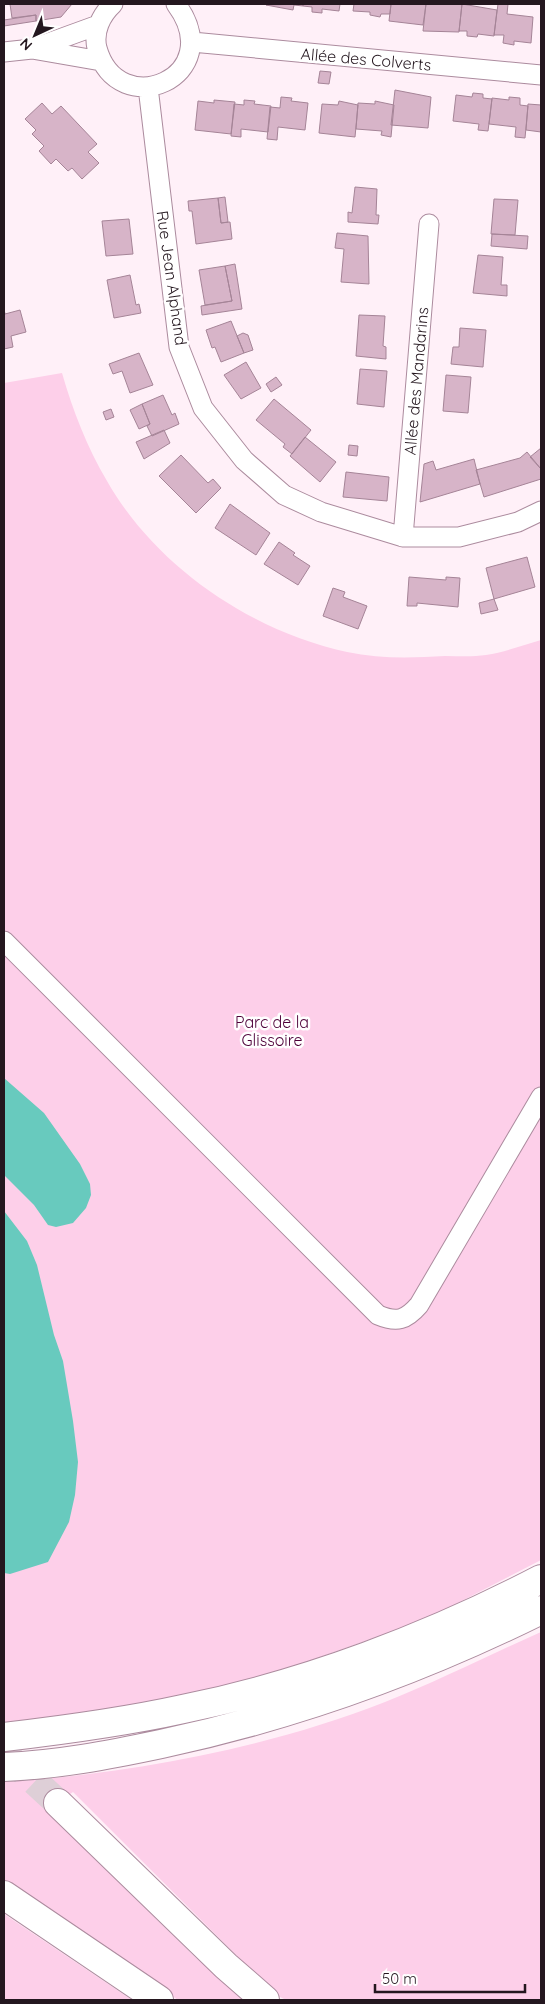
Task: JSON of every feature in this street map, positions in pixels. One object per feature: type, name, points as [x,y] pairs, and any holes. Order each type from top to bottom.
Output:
[{"type":"highway","points":[[4,1737],[77,1728],[184,1709],[284,1683],[429,1633],[541,1580]]},
{"type":"highway","points":[[4,1767],[104,1756],[220,1732],[315,1703],[406,1671],[469,1645],[541,1610]]},
{"type":"highway","points":[[58,1803],[226,1966],[265,2000]]},
{"type":"highway","points":[[4,1895],[159,2000]]},
{"type":"street","points":[[113,4],[106,10],[98,26],[96,43],[101,61],[113,76],[129,86],[148,88],[164,83],[178,73],[188,59],[192,42],[188,21],[176,4]]},
{"type":"street","points":[[32,50],[98,26]]},
{"type":"street","name":"Allée des Colverts","points":[[192,42],[541,75]]},
{"type":"street","points":[[4,52],[32,50],[101,61]]},
{"type":"street","name":"Rue Jean Alphand","points":[[148,88],[179,347],[203,408],[244,460],[284,495],[321,512],[403,537],[459,537],[518,522],[541,511]]},
{"type":"street","name":"Allée des Mandarins","points":[[403,537],[429,224]]},
{"type":"street","points":[[4,941],[378,1315],[390,1320],[408,1317],[419,1305],[541,1097]]},
{"type":"green space","name":"Parc de la Glissoire","points":[[62,373],[76,415],[93,455],[127,512],[152,541],[179,567],[209,591],[242,611],[276,629],[311,642],[347,652],[371,656],[481,656],[541,640],[541,1560],[427,1619],[284,1670],[165,1700],[29,1722],[4,1722],[4,383]]},
{"type":"green space","points":[[541,1632],[541,2000],[286,2000],[276,1995],[73,1792],[46,1811],[195,1957],[244,2000],[178,2000],[4,1882],[4,1782],[100,1773],[149,1765],[198,1756],[294,1733],[385,1702]]},
{"type":"green space","points":[[4,1914],[132,2000],[4,1999]]},
{"type":"shaded area","points":[[4,1078],[44,1113],[80,1164],[90,1184],[91,1195],[86,1208],[73,1223],[56,1227],[48,1225],[34,1205],[4,1175]]},
{"type":"shaded area","points":[[4,1211],[27,1241],[37,1265],[54,1335],[63,1361],[78,1462],[75,1495],[69,1522],[48,1562],[10,1574],[4,1573]]},
{"type":"building","points":[[10,4],[72,4],[61,17],[36,21],[36,15],[12,18]]},
{"type":"building","points":[[303,4],[340,4],[339,11],[322,9],[322,13],[312,12],[312,7],[303,6]]},
{"type":"building","points":[[303,4],[303,6],[294,5],[293,10],[266,5]]},
{"type":"building","points":[[354,4],[391,4],[390,14],[381,14],[380,17],[370,15],[370,12],[353,11]]},
{"type":"building","points":[[391,4],[426,4],[423,25],[389,21]]},
{"type":"building","points":[[426,4],[462,4],[459,32],[423,31]]},
{"type":"building","points":[[462,4],[497,10],[494,36],[478,34],[477,37],[467,36],[467,31],[459,31]]},
{"type":"building","points":[[498,4],[508,4],[507,14],[533,17],[531,43],[514,41],[514,45],[503,43],[504,35],[494,35]]},
{"type":"building","points":[[36,15],[36,21],[4,26],[4,20]]},
{"type":"building","points":[[320,71],[331,72],[329,84],[318,83]]},
{"type":"building","points":[[395,90],[431,97],[428,128],[391,125]]},
{"type":"building","points":[[473,93],[483,94],[483,98],[492,99],[488,131],[478,130],[479,124],[453,121],[456,95],[472,97]]},
{"type":"building","points":[[281,97],[292,98],[291,101],[308,103],[305,130],[278,127],[277,140],[267,139],[270,107],[280,108]]},
{"type":"building","points":[[509,97],[520,98],[520,105],[528,106],[525,138],[515,137],[516,127],[489,124],[492,98],[509,100]]},
{"type":"building","points":[[214,100],[235,102],[231,134],[195,130],[198,101],[214,103]]},
{"type":"building","points":[[244,100],[255,101],[254,104],[271,106],[268,132],[241,129],[241,137],[231,136],[234,104],[244,105]]},
{"type":"building","points":[[339,101],[358,105],[355,137],[319,133],[322,104],[338,105]]},
{"type":"building","points":[[375,101],[394,105],[391,137],[381,135],[382,131],[356,129],[358,103],[375,104]]},
{"type":"building","points":[[42,103],[52,114],[61,106],[97,144],[88,152],[99,163],[82,179],[72,168],[68,171],[56,159],[51,164],[39,151],[44,146],[32,134],[36,130],[25,119]]},
{"type":"building","points":[[528,104],[541,105],[541,132],[526,130]]},
{"type":"building","points":[[355,187],[377,189],[376,215],[379,215],[378,224],[348,222],[348,212],[352,213]]},
{"type":"building","points":[[225,197],[228,222],[221,223],[218,198]]},
{"type":"building","points":[[218,198],[221,223],[230,222],[232,239],[196,244],[192,211],[189,211],[188,201]]},
{"type":"building","points":[[494,199],[518,200],[515,235],[491,234]]},
{"type":"building","points":[[129,219],[133,254],[106,256],[102,221]]},
{"type":"building","points":[[337,233],[368,236],[369,284],[341,282],[344,249],[335,248]]},
{"type":"building","points":[[492,234],[528,236],[527,249],[491,246]]},
{"type":"building","points":[[478,255],[503,257],[501,285],[507,285],[507,296],[473,293]]},
{"type":"building","points":[[235,264],[242,309],[202,315],[201,306],[232,301],[225,266]]},
{"type":"building","points":[[225,266],[232,301],[205,305],[199,270]]},
{"type":"building","points":[[130,275],[136,305],[139,304],[141,313],[114,318],[107,280]]},
{"type":"building","points":[[4,309],[5,314],[20,310],[26,332],[11,336],[13,347],[4,349]]},
{"type":"building","points":[[359,315],[385,316],[383,346],[386,347],[386,359],[356,356]]},
{"type":"building","points":[[231,321],[244,353],[221,362],[215,347],[212,348],[206,330]]},
{"type":"building","points":[[460,328],[486,330],[483,367],[451,364],[453,347],[459,347]]},
{"type":"building","points":[[243,333],[248,335],[253,350],[244,353],[237,336]]},
{"type":"building","points":[[139,353],[153,385],[130,393],[122,371],[113,374],[109,364]]},
{"type":"building","points":[[246,362],[261,388],[241,399],[224,375]]},
{"type":"building","points":[[360,369],[387,371],[384,407],[357,404]]},
{"type":"building","points":[[446,375],[471,377],[468,413],[443,411]]},
{"type":"building","points":[[276,377],[282,385],[271,392],[266,384]]},
{"type":"building","points":[[163,395],[172,415],[175,413],[179,424],[152,436],[147,426],[150,424],[142,404]]},
{"type":"building","points":[[274,399],[311,430],[292,454],[283,447],[285,444],[256,420]]},
{"type":"building","points":[[142,404],[150,424],[139,429],[130,410]]},
{"type":"building","points":[[111,409],[114,417],[106,420],[103,412]]},
{"type":"building","points":[[164,430],[170,443],[144,459],[136,442]]},
{"type":"building","points":[[305,437],[336,462],[320,482],[290,456]]},
{"type":"building","points":[[349,445],[358,446],[357,456],[348,455]]},
{"type":"building","points":[[541,448],[541,469],[530,457]]},
{"type":"building","points":[[527,452],[541,469],[541,479],[484,497],[476,470],[520,458]]},
{"type":"building","points":[[181,455],[208,483],[213,479],[221,488],[196,513],[159,476]]},
{"type":"building","points":[[474,459],[480,484],[420,502],[424,464],[433,461],[436,470]]},
{"type":"building","points":[[346,472],[389,477],[387,501],[343,497]]},
{"type":"building","points":[[230,504],[270,533],[256,555],[215,528]]},
{"type":"building","points":[[279,542],[295,553],[293,555],[310,566],[298,585],[264,564]]},
{"type":"building","points":[[527,557],[535,587],[494,599],[486,568]]},
{"type":"building","points":[[409,577],[446,580],[446,577],[460,578],[458,607],[417,603],[417,606],[407,606]]},
{"type":"building","points":[[333,588],[345,592],[343,597],[367,606],[358,629],[323,616]]},
{"type":"building","points":[[494,599],[498,610],[481,614],[479,603]]},
{"type":"tunnel","points":[[4,1753],[58,1803]]}]
